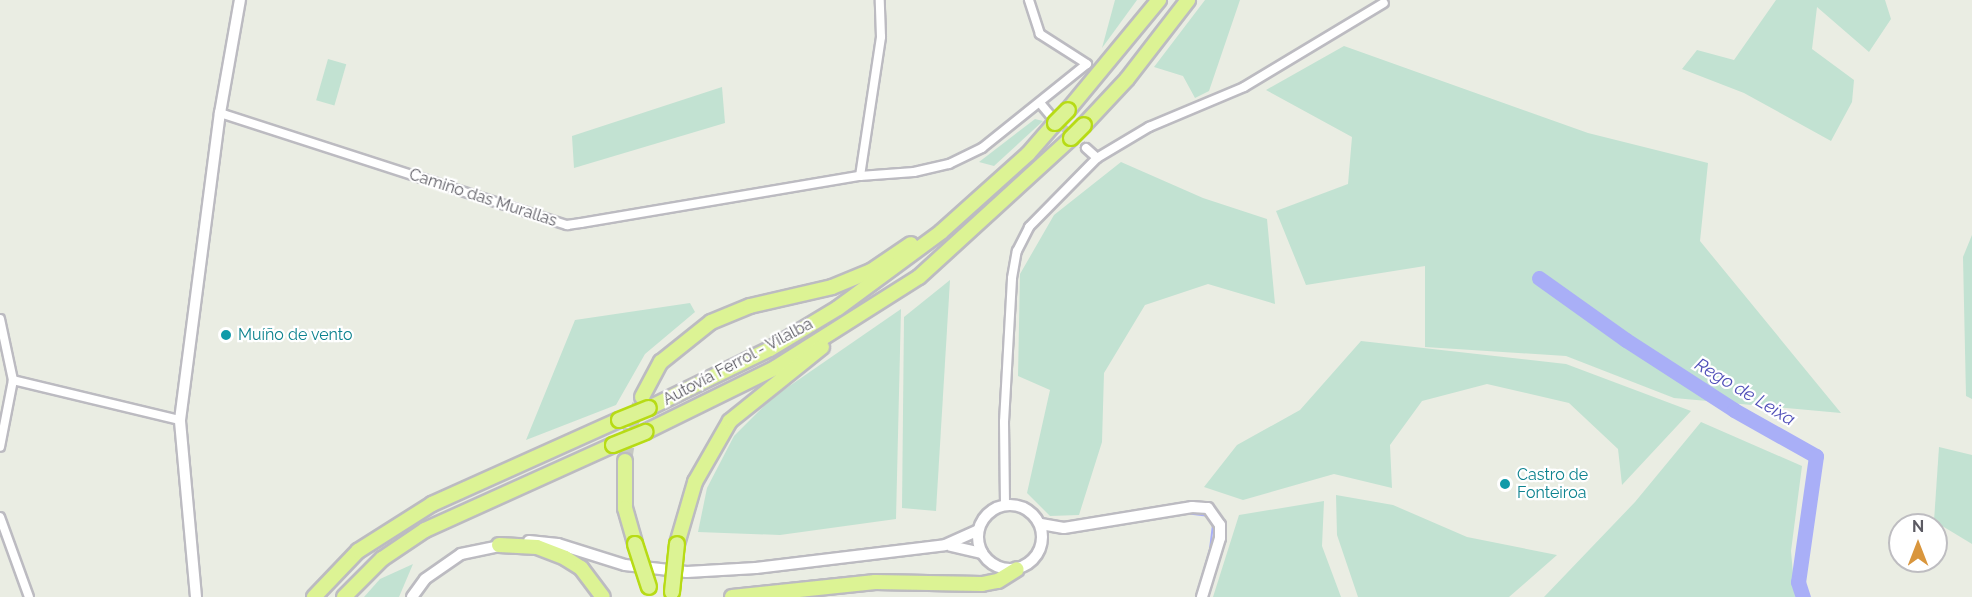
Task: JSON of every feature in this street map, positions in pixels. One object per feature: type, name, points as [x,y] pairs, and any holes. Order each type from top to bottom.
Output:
[{"type":"highway","name":"Autovía Ferrol - Vilalba","points":[[314,597],[358,550],[432,504],[618,420],[645,403],[770,349],[828,314],[941,232],[1028,154],[1053,119],[1068,110],[1160,0]]},
{"type":"highway","name":"Autovía Ferrol - Vilalba","points":[[344,597],[382,559],[425,530],[645,432],[776,368],[919,277],[1084,125],[1127,79],[1188,0]]},
{"type":"highway","points":[[645,403],[661,362],[711,322],[750,306],[832,287],[941,232]]},
{"type":"highway","points":[[672,595],[677,544],[695,482],[730,421],[872,307]]},
{"type":"highway","points":[[625,461],[625,507],[650,592]]},
{"type":"highway","points":[[499,545],[537,548],[565,558],[581,567],[603,597]]},
{"type":"highway","points":[[732,597],[875,582],[982,584],[998,580],[1017,568]]},
{"type":"street","points":[[196,597],[180,420],[220,113],[240,0]]},
{"type":"street","points":[[860,176],[881,37],[880,0]]},
{"type":"street","name":"Camiño das Murallas","points":[[220,113],[567,225],[860,176],[914,172],[949,164],[982,148],[1087,64],[1040,34],[1029,0]]},
{"type":"street","points":[[1005,504],[1004,422],[1012,278],[1017,251],[1029,227],[1097,158],[1149,127],[1244,87],[1384,3]]},
{"type":"street","points":[[1040,103],[1053,119]]},
{"type":"street","points":[[1086,148],[1097,158]]},
{"type":"street","points":[[0,319],[13,380],[0,447]]},
{"type":"street","points":[[13,380],[180,420]]},
{"type":"street","points":[[412,597],[426,579],[461,554],[499,545],[531,541],[558,544],[625,565],[687,572],[756,568],[945,545],[978,530],[988,513],[1005,504],[1026,508],[1041,524],[1064,528],[1208,507],[1220,525],[1220,537],[1202,597]]},
{"type":"street","points":[[0,517],[29,597]]},
{"type":"street","points":[[1041,524],[1042,546]]},
{"type":"street","points":[[945,545],[982,552],[997,566],[1017,568],[1029,563],[1042,546],[1064,528]]},
{"type":"street","points":[[978,530],[982,552]]},
{"type":"green space","points":[[1115,0],[1137,0],[1102,48]]},
{"type":"green space","points":[[1205,0],[1240,0],[1209,91],[1195,98],[1183,76],[1154,67]]},
{"type":"green space","points":[[1776,0],[1885,0],[1891,19],[1869,52],[1817,7],[1812,49],[1854,80],[1852,102],[1831,141],[1744,93],[1682,69],[1697,50],[1734,60]]},
{"type":"green space","points":[[1344,46],[1588,133],[1708,163],[1700,241],[1841,413],[1674,398],[1566,356],[1425,347],[1425,266],[1306,285],[1276,211],[1348,184],[1352,137],[1266,90]]},
{"type":"green space","points":[[328,59],[346,64],[334,106],[316,100]]},
{"type":"green space","points":[[722,87],[725,123],[574,168],[572,136]]},
{"type":"green space","points":[[1035,119],[1043,121],[994,166],[979,162]]},
{"type":"green space","points":[[1121,162],[1203,198],[1267,219],[1275,304],[1208,284],[1145,305],[1104,373],[1102,442],[1079,515],[1050,516],[1027,493],[1050,390],[1018,376],[1020,274],[1054,215]]},
{"type":"green space","points":[[1972,235],[1972,399],[1966,396],[1963,257]]},
{"type":"green space","points":[[950,280],[936,511],[902,508],[904,317]]},
{"type":"green space","points":[[690,303],[695,312],[645,354],[616,405],[526,440],[575,320]]},
{"type":"green space","points":[[901,309],[896,519],[780,535],[698,532],[707,488],[734,436],[772,398]]},
{"type":"green space","points":[[1361,341],[1566,364],[1691,411],[1622,485],[1618,449],[1569,403],[1487,384],[1422,401],[1390,445],[1392,488],[1334,474],[1243,500],[1204,487],[1237,445],[1300,410]]},
{"type":"green space","points":[[1701,422],[1802,466],[1791,551],[1795,597],[1544,597],[1635,502]]},
{"type":"green space","points":[[1939,447],[1972,455],[1972,544],[1948,529],[1948,513],[1935,513]]},
{"type":"green space","points":[[1336,495],[1393,505],[1467,537],[1557,555],[1509,597],[1358,597],[1337,535]]},
{"type":"green space","points":[[1324,501],[1322,546],[1341,597],[1213,597],[1239,515]]},
{"type":"green space","points":[[413,564],[399,597],[364,597],[380,579]]},
{"type":"waterway","name":"Rego de Leixa","points":[[1539,278],[1626,340],[1734,410],[1816,456],[1798,582],[1803,597]]},
{"type":"waterway","points":[[1185,513],[1208,516]]},
{"type":"waterway","points":[[1196,597],[1210,549],[1213,523]]},
{"type":"tunnel","points":[[1055,120],[1086,148]]},
{"type":"tunnel","points":[[625,461],[630,428],[639,405]]},
{"type":"place","name":"Muíño de vento","points":[[226,335]]},
{"type":"place","name":"Castro de Fonteiroa","points":[[1505,484]]}]
